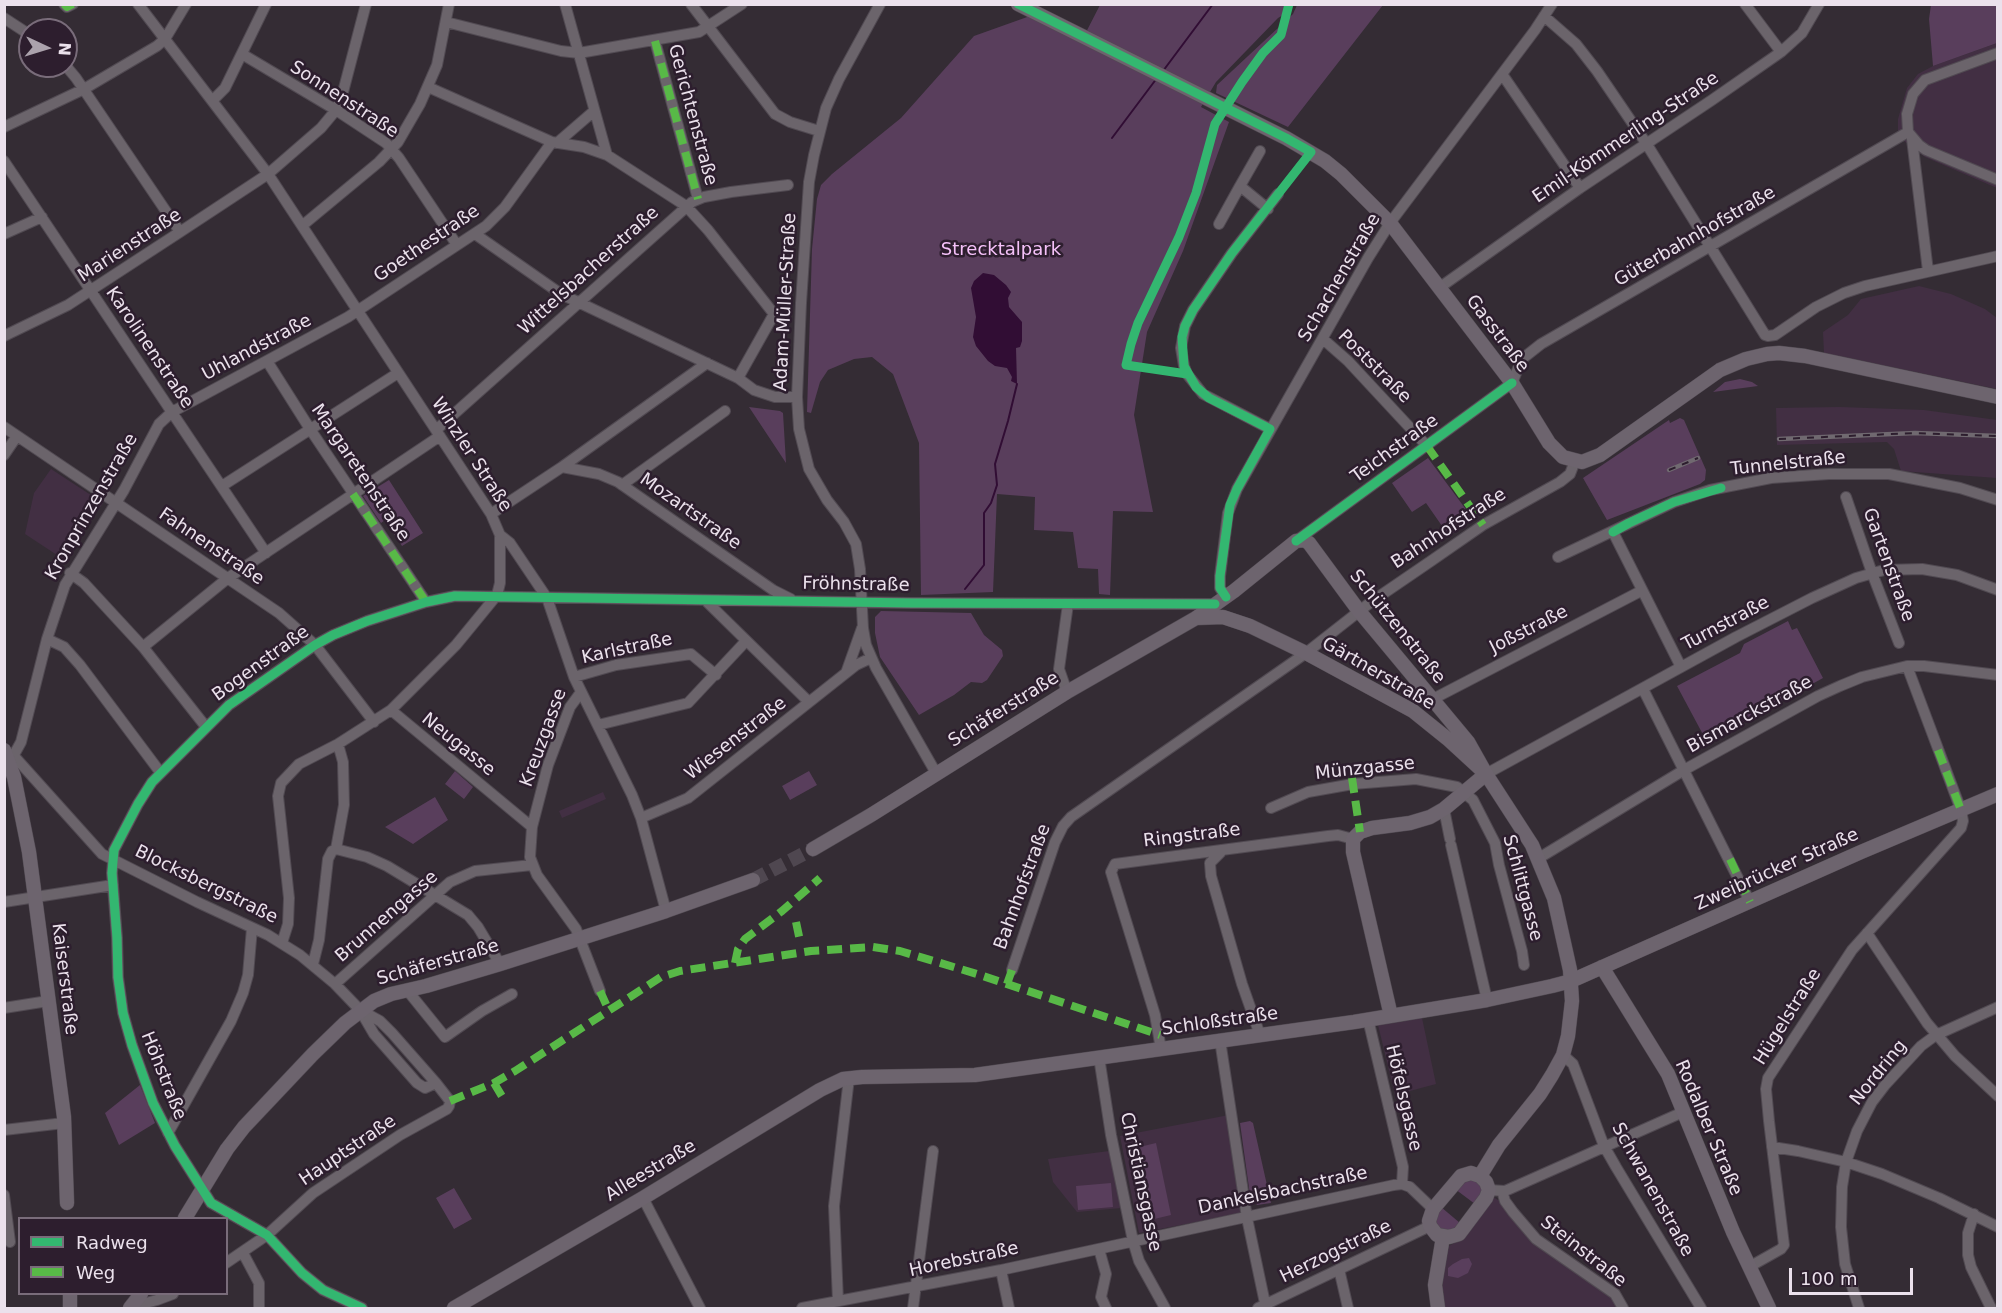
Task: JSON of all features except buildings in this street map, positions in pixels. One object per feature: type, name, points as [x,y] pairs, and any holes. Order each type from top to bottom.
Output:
[{"type":"main road","name":"Gasstraße","points":[[1018,4],[1286,138],[1332,167],[1359,190],[1390,223],[1512,383],[1549,443],[1563,458],[1575,461]]},
{"type":"main road","points":[[1575,461],[1588,461],[1605,452],[1720,370],[1746,359],[1773,354],[1791,354],[1998,397]]},
{"type":"main road","name":"Schützenstraße","points":[[1296,541],[1304,540],[1309,543],[1359,612],[1468,742],[1486,774]]},
{"type":"main road","name":"Teichstraße","points":[[1225,597],[1296,541]]},
{"type":"main road","points":[[1225,597],[1229,614],[1234,620]]},
{"type":"main road","name":"Schäferstraße","points":[[813,849],[1067,692],[1196,618],[1225,597]]},
{"type":"main road","name":"Gärtnerstraße","points":[[1196,618],[1234,620],[1305,653],[1413,711],[1486,774],[1524,829],[1539,858],[1559,917],[1571,981]]},
{"type":"main road","name":"Kaiserstraße","points":[[9,756],[29,852],[35,898],[64,1123],[68,1209]]},
{"type":"main road","name":"Ringstraße","points":[[1353,839],[1360,832],[1422,820],[1444,809],[1486,774]]},
{"type":"main road","name":"Zweibrücker Straße","points":[[1571,981],[1861,852],[1998,794]]},
{"type":"main road","points":[[1353,839],[1353,852],[1391,1016]]},
{"type":"main road","name":"Schäferstraße","points":[[186,1217],[244,1127],[313,1054],[360,1010],[384,996],[500,964],[666,911],[753,880]]},
{"type":"main road","name":"Rodalber Straße","points":[[1602,967],[1662,1063],[1749,1267],[1769,1308]]},
{"type":"main road","points":[[1480,1176],[1499,1145],[1540,1094],[1563,1055],[1570,1024],[1571,981]]},
{"type":"main road","name":"Schloßstraße","points":[[870,1077],[975,1075],[1099,1057],[1160,1042],[1220,1040],[1391,1016],[1487,1000],[1571,981]]},
{"type":"main road","name":"Alleestraße","points":[[454,1308],[643,1198],[820,1090],[849,1078],[870,1077]]},
{"type":"main road","points":[[1471,1173],[1480,1176],[1496,1191],[1486,1198],[1459,1234],[1443,1237],[1437,1235],[1430,1226],[1429,1217],[1432,1209],[1461,1176],[1471,1173]]},
{"type":"main road","points":[[1438,1308],[1435,1285],[1443,1237]]},
{"type":"main road","points":[[130,1308],[140,1295]]},
{"type":"street","points":[[64,4],[70,7],[73,4]]},
{"type":"street","name":"Winzler Straße","points":[[138,4],[268,174],[491,514],[500,535],[500,575],[497,595]]},
{"type":"street","points":[[4,127],[84,89],[152,50],[165,39],[186,4]]},
{"type":"street","points":[[213,100],[225,88],[266,4]]},
{"type":"street","points":[[336,110],[355,52],[366,4]]},
{"type":"street","points":[[303,225],[380,162],[411,122],[440,56],[448,4]]},
{"type":"street","points":[[565,4],[607,155]]},
{"type":"street","points":[[692,4],[775,114],[790,122],[819,131]]},
{"type":"street","points":[[446,22],[561,51],[579,53],[692,34],[708,28],[742,4]]},
{"type":"street","name":"Adam-Müller-Straße","points":[[861,601],[860,569],[856,544],[809,469],[800,429],[797,397],[800,313],[809,191],[819,131],[839,79],[880,4]]},
{"type":"street","name":"Schachenstraße","points":[[1225,597],[1220,588],[1220,576],[1230,505],[1270,429],[1390,223],[1552,4]]},
{"type":"street","points":[[1745,4],[1781,52]]},
{"type":"street","name":"Emil-Kömmerling-Straße","points":[[1439,288],[1580,188],[1781,52],[1802,33],[1819,4]]},
{"type":"street","points":[[1544,16],[1576,44],[1646,143],[1762,332],[1768,336],[1844,293],[1998,256]]},
{"type":"street","points":[[4,18],[18,27]]},
{"type":"street","name":"Gerichtenstraße","points":[[655,40],[698,199]]},
{"type":"street","points":[[1928,272],[1910,136],[1909,104],[1919,86],[1934,76],[1998,53]]},
{"type":"street","name":"Sonnenstraße","points":[[242,54],[336,110],[392,149],[457,245]]},
{"type":"street","points":[[1502,74],[1580,188]]},
{"type":"street","points":[[75,78],[180,232]]},
{"type":"street","points":[[428,87],[555,142],[584,147],[607,155],[686,206],[708,230],[774,314],[738,378]]},
{"type":"street","name":"Marienstraße","points":[[4,336],[68,305],[268,174],[321,128],[336,110]]},
{"type":"street","name":"Goethestraße","points":[[358,311],[486,226],[505,207],[555,142],[594,111]]},
{"type":"street","points":[[1910,136],[1926,150],[1998,180]]},
{"type":"street","name":"Güterbahnhofstraße","points":[[1512,383],[1522,359],[1541,344],[1910,136]]},
{"type":"street","points":[[1219,224],[1260,150]]},
{"type":"street","name":"Karolinenstraße","points":[[4,161],[266,553]]},
{"type":"street","name":"Wittelsbacherstraße","points":[[143,647],[228,578],[353,494],[438,433],[577,302],[686,206],[698,199],[731,192],[788,185]]},
{"type":"street","points":[[1240,186],[1268,209]]},
{"type":"street","points":[[1270,429],[1209,398],[1196,387],[1184,366],[1181,348],[1185,326],[1192,310],[1232,253],[1278,194]]},
{"type":"street","points":[[4,234],[42,217]]},
{"type":"street","points":[[475,234],[561,294],[738,378],[754,390],[775,397],[797,397]]},
{"type":"street","name":"Uhlandstraße","points":[[172,412],[358,311]]},
{"type":"street","name":"Poststraße","points":[[1323,339],[1348,361],[1427,446]]},
{"type":"street","name":"Margaretenstraße","points":[[267,361],[426,602]]},
{"type":"street","points":[[491,514],[562,467],[707,363]]},
{"type":"street","points":[[222,486],[398,373]]},
{"type":"street","name":"Teichstraße","points":[[1296,541],[1512,383]]},
{"type":"street","points":[[622,485],[725,411]]},
{"type":"street","name":"Kronprinzenstraße","points":[[9,756],[21,742],[55,611],[70,573],[134,473],[154,431],[172,412]]},
{"type":"street","name":"Fahnenstraße","points":[[4,427],[279,613],[315,645],[374,722]]},
{"type":"street","points":[[4,455],[16,436]]},
{"type":"street","name":"Bahnhofstraße","points":[[1012,970],[1055,842],[1065,823],[1483,525],[1560,482],[1570,474],[1575,461]]},
{"type":"street","name":"Mozartstraße","points":[[562,467],[599,474],[622,485],[773,590],[791,600]]},
{"type":"street","name":"Tunnelstraße","points":[[1558,557],[1651,512],[1710,490],[1759,480],[1814,475],[1889,474],[1960,488],[1998,500]]},
{"type":"street","name":"Gartenstraße","points":[[1846,497],[1899,643]]},
{"type":"street","points":[[1613,532],[1681,667]]},
{"type":"street","name":"Kreuzgasse","points":[[500,535],[510,543],[547,598],[581,692],[570,707],[548,765],[532,827],[530,848],[532,865]]},
{"type":"street","name":"Turnstraße","points":[[1486,774],[1812,598],[1836,586],[1872,573],[1903,568],[1931,570],[1957,575],[1998,590]]},
{"type":"street","points":[[70,573],[84,583],[143,647],[206,727]]},
{"type":"street","name":"Joßstraße","points":[[1433,699],[1641,591]]},
{"type":"street","points":[[282,943],[288,924],[289,898],[278,790],[285,777],[299,764],[338,744],[391,710],[456,645],[497,595]]},
{"type":"street","name":"Fröhnstraße","points":[[497,595],[547,598],[1068,604],[1225,597]]},
{"type":"street","name":"Bogenstraße","points":[[112,859],[138,804],[160,772],[206,727],[252,688],[315,645],[367,621],[426,602],[455,596],[497,595]]},
{"type":"street","points":[[705,600],[810,702]]},
{"type":"street","name":"Wiesenstraße","points":[[641,818],[688,798],[855,665],[871,658],[863,628],[861,601]]},
{"type":"street","points":[[1067,692],[1059,669],[1068,604]]},
{"type":"street","name":"Wiesenstraße","points":[[845,674],[863,628]]},
{"type":"street","points":[[47,639],[60,644],[72,655],[112,705],[160,772]]},
{"type":"street","points":[[598,725],[683,706],[692,701],[746,641]]},
{"type":"street","name":"Karlstraße","points":[[574,677],[616,664],[691,654],[716,675]]},
{"type":"street","points":[[871,658],[936,773]]},
{"type":"street","points":[[1907,666],[1961,810]]},
{"type":"street","name":"Bismarckstraße","points":[[1539,858],[1684,770],[1818,696],[1862,677],[1907,666],[1998,675]]},
{"type":"street","points":[[1643,689],[1750,902]]},
{"type":"street","points":[[581,692],[641,818],[666,911]]},
{"type":"street","name":"Neugasse","points":[[391,710],[532,827]]},
{"type":"street","points":[[313,964],[320,940],[328,860],[332,851],[336,849],[344,805],[343,762],[338,744]]},
{"type":"street","name":"Blocksbergstraße","points":[[9,756],[102,854],[282,943],[313,964],[360,1010],[374,1034],[417,1083],[425,1088],[436,1083],[450,1101]]},
{"type":"street","name":"Münzgasse","points":[[1271,808],[1308,792],[1398,780],[1426,780],[1457,787],[1463,792]]},
{"type":"street","name":"Schlittgasse","points":[[1463,792],[1473,800],[1496,843],[1499,865],[1523,962]]},
{"type":"street","points":[[1444,809],[1487,1000]]},
{"type":"street","name":"Hügelstraße","points":[[1749,1267],[1784,1245],[1766,1089],[1768,1078],[1836,972],[1867,933],[1960,828],[1963,821],[1961,810]]},
{"type":"street","name":"Ringstraße","points":[[1160,1042],[1155,1015],[1111,872],[1115,864],[1338,835],[1353,839]]},
{"type":"street","points":[[336,849],[378,861],[436,894],[472,920],[500,964]]},
{"type":"street","points":[[1222,851],[1210,863],[1211,876],[1242,984],[1260,1035]]},
{"type":"street","name":"Höhstraße","points":[[112,859],[118,977],[123,1013],[143,1078],[168,1133],[210,1203],[267,1236],[317,1286],[362,1308]]},
{"type":"street","points":[[532,865],[571,921],[580,938],[600,991]]},
{"type":"street","name":"Brunnengasse","points":[[335,984],[450,882],[475,871],[532,865]]},
{"type":"street","points":[[4,902],[113,885]]},
{"type":"street","points":[[168,1133],[220,1042],[243,993],[248,975],[252,928]]},
{"type":"street","points":[[1867,933],[1936,1035],[1998,1096]]},
{"type":"street","points":[[407,990],[445,1037],[482,1011],[512,994]]},
{"type":"street","points":[[4,1008],[48,1001]]},
{"type":"street","name":"Nordring","points":[[1859,1308],[1842,1246],[1841,1206],[1846,1162],[1857,1131],[1872,1102],[1907,1060],[1936,1035],[1998,1007]]},
{"type":"street","name":"Höfelsgasse","points":[[1368,1019],[1403,1167],[1402,1184]]},
{"type":"street","points":[[1220,1040],[1263,1307]]},
{"type":"street","name":"Schwanenstraße","points":[[1563,1055],[1573,1064],[1604,1146],[1701,1308]]},
{"type":"street","name":"Christiansgasse","points":[[1099,1057],[1111,1136],[1133,1241],[1139,1261],[1165,1308]]},
{"type":"street","points":[[838,1302],[834,1206],[849,1078]]},
{"type":"street","name":"Hauptstraße","points":[[228,1262],[267,1236],[312,1193],[400,1136],[447,1109],[450,1101]]},
{"type":"street","points":[[1496,1191],[1683,1112]]},
{"type":"street","points":[[4,1130],[64,1123]]},
{"type":"street","points":[[1772,1147],[1846,1162],[1899,1180],[1998,1227]]},
{"type":"street","points":[[914,1308],[933,1151]]},
{"type":"street","points":[[1402,1184],[1419,1193],[1432,1209]]},
{"type":"street","name":"Dankelsbachstraße","points":[[1133,1241],[1402,1184]]},
{"type":"street","name":"Steinstraße","points":[[1496,1191],[1536,1239],[1615,1294],[1623,1308]]},
{"type":"street","points":[[4,1195],[11,1242]]},
{"type":"street","points":[[643,1198],[700,1308]]},
{"type":"street","points":[[1974,1214],[1968,1233],[1968,1255],[1971,1267],[1991,1308]]},
{"type":"street","name":"Herzogstraße","points":[[1263,1307],[1430,1226]]},
{"type":"street","name":"Horebstraße","points":[[802,1308],[1000,1270],[1133,1241]]},
{"type":"street","points":[[1099,1248],[1106,1274],[1101,1296],[1106,1308]]},
{"type":"street","points":[[243,1253],[259,1283],[259,1308]]},
{"type":"street","points":[[1339,1269],[1348,1308]]},
{"type":"street","points":[[1000,1270],[1009,1308]]},
{"type":"street","points":[[130,1308],[170,1295]]},
{"type":"shaded area","points":[[1997,43],[1997,188],[1925,157],[1904,141],[1898,133],[1898,119],[1907,88],[1918,74],[1933,66]]},
{"type":"shaded area","points":[[983,273],[994,275],[1006,285],[1011,292],[1008,298],[1009,307],[1022,322],[1022,341],[1020,347],[1016,348],[1017,384],[1011,381],[1012,377],[1007,368],[995,366],[988,361],[976,346],[973,337],[976,317],[971,288],[974,281]]},
{"type":"shaded area","points":[[1919,286],[1951,294],[1985,309],[1997,318],[1997,389],[1824,353],[1823,332],[1848,315],[1861,299]]},
{"type":"shaded area","points":[[1840,407],[1924,410],[1997,420],[1997,478],[1901,471],[1894,449],[1887,442],[1777,445],[1776,408]]},
{"type":"shaded area","points":[[51,469],[103,503],[63,559],[25,534],[34,493]]},
{"type":"shaded area","points":[[603,792],[606,799],[562,818],[559,811]]},
{"type":"shaded area","points":[[1422,1018],[1436,1084],[1395,1095],[1378,1025]]},
{"type":"shaded area","points":[[1229,1115],[1243,1213],[1139,1233],[1120,1136]]},
{"type":"shaded area","points":[[1109,1151],[1121,1208],[1077,1212],[1053,1182],[1048,1159]]},
{"type":"shaded area","points":[[1491,1196],[1500,1201],[1613,1299],[1619,1308],[1445,1308],[1442,1283],[1449,1246],[1456,1242]]},
{"type":"green space","name":"Strecktalpark","points":[[1100,5],[1287,5],[1283,15],[1216,82],[1201,107],[1229,122],[1183,251],[1147,332],[1134,415],[1153,512],[1113,511],[1110,595],[1099,594],[1098,569],[1078,568],[1073,532],[1034,530],[1035,497],[997,494],[993,592],[921,595],[919,443],[893,374],[872,357],[854,359],[828,370],[820,382],[811,413],[807,412],[812,249],[817,199],[821,185],[901,118],[974,36],[1030,16],[1081,42]]},
{"type":"green space","points":[[1297,5],[1383,5],[1288,127],[1216,93],[1217,85],[1293,14]]},
{"type":"green space","points":[[1931,5],[1997,5],[1997,43],[1933,66],[1929,19]]},
{"type":"green space","points":[[1740,379],[1758,386],[1713,392],[1725,382]]},
{"type":"green space","points":[[749,407],[783,413],[786,463]]},
{"type":"green space","points":[[1680,418],[1684,420],[1706,470],[1705,480],[1700,484],[1607,520],[1583,478],[1669,420],[1670,423]]},
{"type":"green space","points":[[1428,458],[1473,519],[1449,536],[1426,503],[1412,512],[1392,483]]},
{"type":"green space","points":[[389,480],[423,533],[402,546],[385,520],[381,523],[363,496]]},
{"type":"green space","points":[[881,611],[971,613],[984,635],[1002,650],[1003,656],[987,680],[982,683],[971,682],[954,695],[919,715],[880,657],[875,633],[875,617]]},
{"type":"green space","points":[[1788,621],[1792,630],[1797,628],[1823,678],[1707,742],[1677,686],[1740,653],[1744,644]]},
{"type":"green space","points":[[455,771],[473,787],[464,799],[445,784]]},
{"type":"green space","points":[[809,771],[817,785],[790,800],[782,786]]},
{"type":"green space","points":[[435,797],[448,820],[413,844],[385,827]]},
{"type":"green space","points":[[140,1085],[155,1123],[119,1145],[105,1113]]},
{"type":"green space","points":[[1250,1121],[1253,1123],[1271,1203],[1257,1205],[1250,1195],[1240,1123]]},
{"type":"green space","points":[[1156,1143],[1171,1215],[1146,1221],[1131,1149]]},
{"type":"green space","points":[[1472,1178],[1482,1186],[1482,1193],[1475,1204],[1455,1189],[1458,1184]]},
{"type":"green space","points":[[1111,1183],[1113,1207],[1078,1210],[1076,1186]]},
{"type":"green space","points":[[454,1188],[472,1219],[454,1229],[436,1198]]},
{"type":"green space","points":[[1441,1207],[1460,1223],[1455,1229],[1442,1230],[1437,1226],[1435,1222]]},
{"type":"green space","points":[[1469,1258],[1472,1264],[1468,1273],[1458,1278],[1448,1276],[1448,1268],[1462,1259]]},
{"type":"waterway","points":[[1163,71],[1213,4]]},
{"type":"waterway","points":[[1112,138],[1157,78]]},
{"type":"waterway","points":[[965,589],[984,565],[984,513],[991,503],[997,485],[995,464],[1017,384]]},
{"type":"tunnel","points":[[753,880],[813,849]]},
{"type":"railway","points":[[1779,439],[1915,433],[1998,436]]},
{"type":"railway","points":[[1669,470],[1698,458]]},
{"type":"marked path","points":[[64,4],[67,7],[73,4]]},
{"type":"marked path","points":[[655,41],[698,199]]},
{"type":"marked path","points":[[1427,446],[1483,525]]},
{"type":"marked path","points":[[353,494],[426,602]]},
{"type":"marked path","points":[[1938,750],[1961,810]]},
{"type":"marked path","points":[[1352,778],[1360,832]]},
{"type":"marked path","points":[[1730,859],[1750,902]]},
{"type":"marked path","points":[[735,963],[738,949],[745,939],[820,878]]},
{"type":"marked path","points":[[796,922],[800,941]]},
{"type":"marked path","points":[[450,1101],[494,1083],[515,1071],[661,977],[680,971],[811,951],[873,947],[900,951],[1160,1035]]},
{"type":"marked path","points":[[1007,984],[1012,970]]},
{"type":"marked path","points":[[600,991],[609,1011]]},
{"type":"marked path","points":[[494,1083],[503,1098]]},
{"type":"cycle path","points":[[1018,4],[1311,152],[1232,253],[1193,310],[1182,337],[1184,366],[1196,387],[1209,398],[1270,429],[1230,505],[1220,576],[1220,588],[1226,597]]},
{"type":"cycle path","points":[[1187,374],[1126,365],[1131,344],[1138,323],[1179,237],[1196,193],[1215,124],[1263,53],[1281,35],[1289,4]]},
{"type":"cycle path","points":[[1296,541],[1512,383]]},
{"type":"cycle path","points":[[1613,532],[1674,502],[1721,488]]},
{"type":"cycle path","points":[[362,1308],[323,1290],[302,1273],[267,1235],[211,1203],[175,1146],[153,1103],[123,1013],[118,977],[112,873],[114,850],[152,782],[229,705],[333,635],[367,621],[426,602],[455,596],[912,603],[1215,604]]}]
